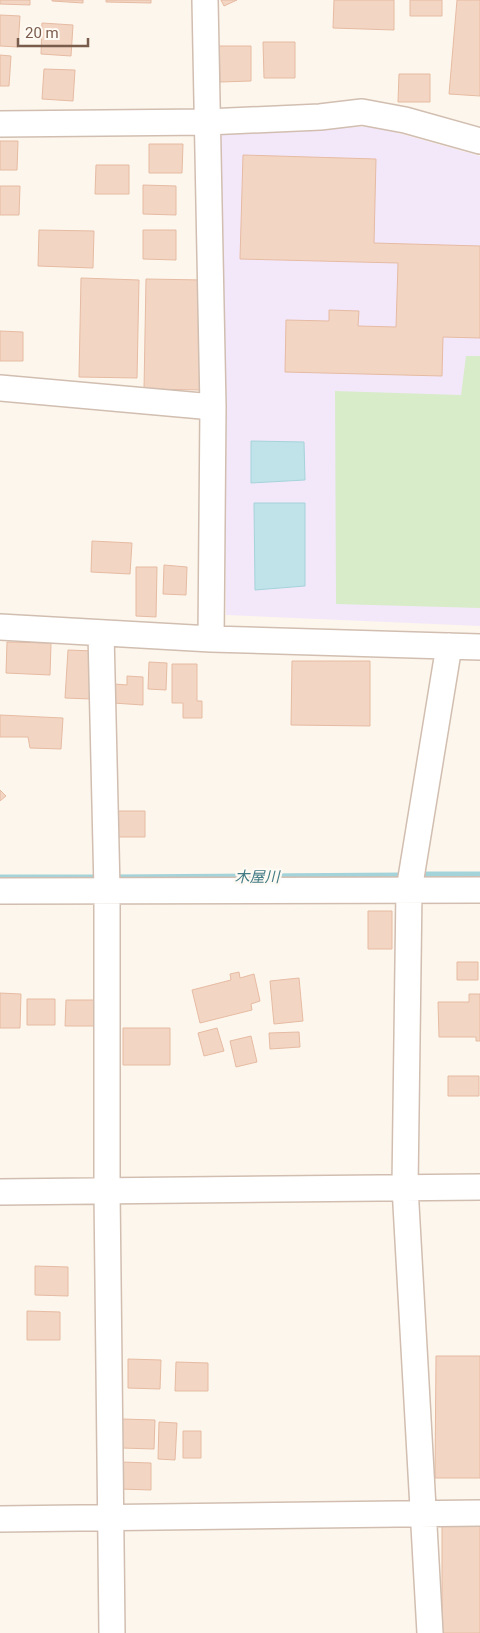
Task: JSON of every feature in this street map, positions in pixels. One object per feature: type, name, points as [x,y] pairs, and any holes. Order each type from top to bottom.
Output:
[{"type":"street","points":[[205,0],[213,407],[212,640]]},
{"type":"street","points":[[0,124],[207,122],[320,117],[362,112],[405,120],[480,140]]},
{"type":"street","points":[[0,388],[213,407]]},
{"type":"street","points":[[0,627],[212,640],[480,647]]},
{"type":"street","points":[[101,633],[107,890],[107,1191],[112,1633]]},
{"type":"street","points":[[430,1633],[405,1188],[409,890],[450,646]]},
{"type":"street","points":[[0,891],[480,890]]},
{"type":"street","points":[[0,1192],[480,1187]]},
{"type":"street","points":[[0,1519],[480,1513]]},
{"type":"shaded area","points":[[373,126],[480,156],[480,626],[226,615],[220,135]]},
{"type":"green space","points":[[466,356],[480,356],[480,608],[336,604],[335,391],[461,395]]},
{"type":"water","points":[[251,441],[304,442],[305,480],[251,483]]},
{"type":"water","points":[[254,503],[305,503],[305,586],[255,590]]},
{"type":"building","points":[[0,0],[30,0],[30,5],[0,4]]},
{"type":"building","points":[[83,0],[83,3],[52,1]]},
{"type":"building","points":[[106,0],[151,0],[151,3],[106,2]]},
{"type":"building","points":[[221,0],[237,0],[224,6]]},
{"type":"building","points":[[334,0],[394,0],[394,30],[333,28]]},
{"type":"building","points":[[410,0],[442,0],[442,16],[410,16]]},
{"type":"building","points":[[457,0],[480,0],[480,96],[449,94]]},
{"type":"building","points":[[0,15],[20,16],[18,47],[0,46]]},
{"type":"building","points":[[42,23],[73,25],[71,56],[41,54]]},
{"type":"building","points":[[263,42],[295,42],[295,78],[264,78]]},
{"type":"building","points":[[219,46],[251,46],[251,81],[220,82]]},
{"type":"building","points":[[0,55],[11,56],[9,86],[0,86]]},
{"type":"building","points":[[44,69],[75,70],[73,101],[42,99]]},
{"type":"building","points":[[399,74],[430,74],[430,102],[398,102]]},
{"type":"building","points":[[0,141],[18,141],[17,170],[0,170]]},
{"type":"building","points":[[149,144],[183,144],[182,173],[149,173]]},
{"type":"building","points":[[243,155],[376,159],[374,243],[480,246],[480,338],[443,337],[442,376],[285,372],[286,320],[329,321],[329,310],[359,311],[358,326],[396,327],[398,263],[240,259]]},
{"type":"building","points":[[96,165],[129,165],[129,194],[95,194]]},
{"type":"building","points":[[143,185],[176,186],[176,215],[143,214]]},
{"type":"building","points":[[0,186],[20,186],[19,215],[0,215]]},
{"type":"building","points":[[39,230],[94,231],[93,268],[38,266]]},
{"type":"building","points":[[143,230],[176,230],[176,260],[143,259]]},
{"type":"building","points":[[81,278],[139,280],[137,378],[79,377]]},
{"type":"building","points":[[146,279],[203,280],[201,390],[144,389]]},
{"type":"building","points":[[0,331],[23,332],[23,361],[0,361]]},
{"type":"building","points":[[92,541],[132,543],[130,574],[91,572]]},
{"type":"building","points":[[164,565],[187,567],[186,595],[163,594]]},
{"type":"building","points":[[136,567],[157,567],[156,617],[136,616]]},
{"type":"building","points":[[7,642],[51,643],[50,675],[6,673]]},
{"type":"building","points":[[68,650],[93,651],[91,699],[65,698]]},
{"type":"building","points":[[292,661],[370,661],[370,726],[291,725]]},
{"type":"building","points":[[149,662],[167,663],[166,690],[148,689]]},
{"type":"building","points":[[172,664],[197,664],[197,701],[202,701],[202,718],[183,718],[183,703],[172,703]]},
{"type":"building","points":[[127,676],[143,677],[143,705],[113,703],[114,684],[127,685]]},
{"type":"building","points":[[0,715],[63,718],[61,749],[30,748],[28,737],[0,737]]},
{"type":"building","points":[[0,790],[6,796],[0,801]]},
{"type":"building","points":[[117,811],[145,811],[145,837],[117,837]]},
{"type":"building","points":[[368,911],[392,911],[392,949],[368,949]]},
{"type":"building","points":[[457,962],[478,962],[478,980],[457,980]]},
{"type":"building","points":[[239,972],[240,978],[254,974],[260,1001],[251,1004],[252,1010],[200,1023],[192,990],[231,980],[230,974]]},
{"type":"building","points":[[299,978],[303,1021],[274,1024],[270,981]]},
{"type":"building","points":[[0,993],[21,994],[20,1028],[0,1028]]},
{"type":"building","points":[[469,994],[480,994],[480,1041],[476,1041],[476,1037],[439,1037],[438,1002],[469,1002]]},
{"type":"building","points":[[27,999],[55,999],[55,1025],[27,1025]]},
{"type":"building","points":[[66,1000],[94,1000],[94,1026],[65,1026]]},
{"type":"building","points":[[123,1028],[170,1028],[170,1065],[123,1065]]},
{"type":"building","points":[[217,1028],[224,1051],[204,1056],[198,1033]]},
{"type":"building","points":[[299,1032],[300,1047],[270,1049],[269,1033]]},
{"type":"building","points":[[251,1036],[257,1062],[236,1067],[230,1041]]},
{"type":"building","points":[[448,1076],[479,1076],[479,1096],[448,1096]]},
{"type":"building","points":[[35,1266],[68,1267],[68,1296],[35,1295]]},
{"type":"building","points":[[27,1311],[60,1312],[60,1340],[27,1340]]},
{"type":"building","points":[[436,1356],[480,1356],[480,1478],[435,1478]]},
{"type":"building","points":[[128,1359],[161,1360],[160,1389],[128,1388]]},
{"type":"building","points":[[176,1362],[208,1363],[208,1391],[175,1391]]},
{"type":"building","points":[[122,1419],[155,1420],[154,1449],[122,1448]]},
{"type":"building","points":[[159,1422],[177,1423],[175,1460],[158,1459]]},
{"type":"building","points":[[183,1431],[201,1431],[201,1458],[183,1458]]},
{"type":"building","points":[[120,1462],[151,1463],[151,1490],[120,1489]]},
{"type":"building","points":[[442,1509],[480,1509],[480,1633],[442,1633]]},
{"type":"waterway","name":"木屋川","points":[[420,875],[480,875]]},
{"type":"waterway","name":"木屋川","points":[[112,878],[402,876]]},
{"type":"waterway","name":"木屋川","points":[[0,878],[99,878]]}]
